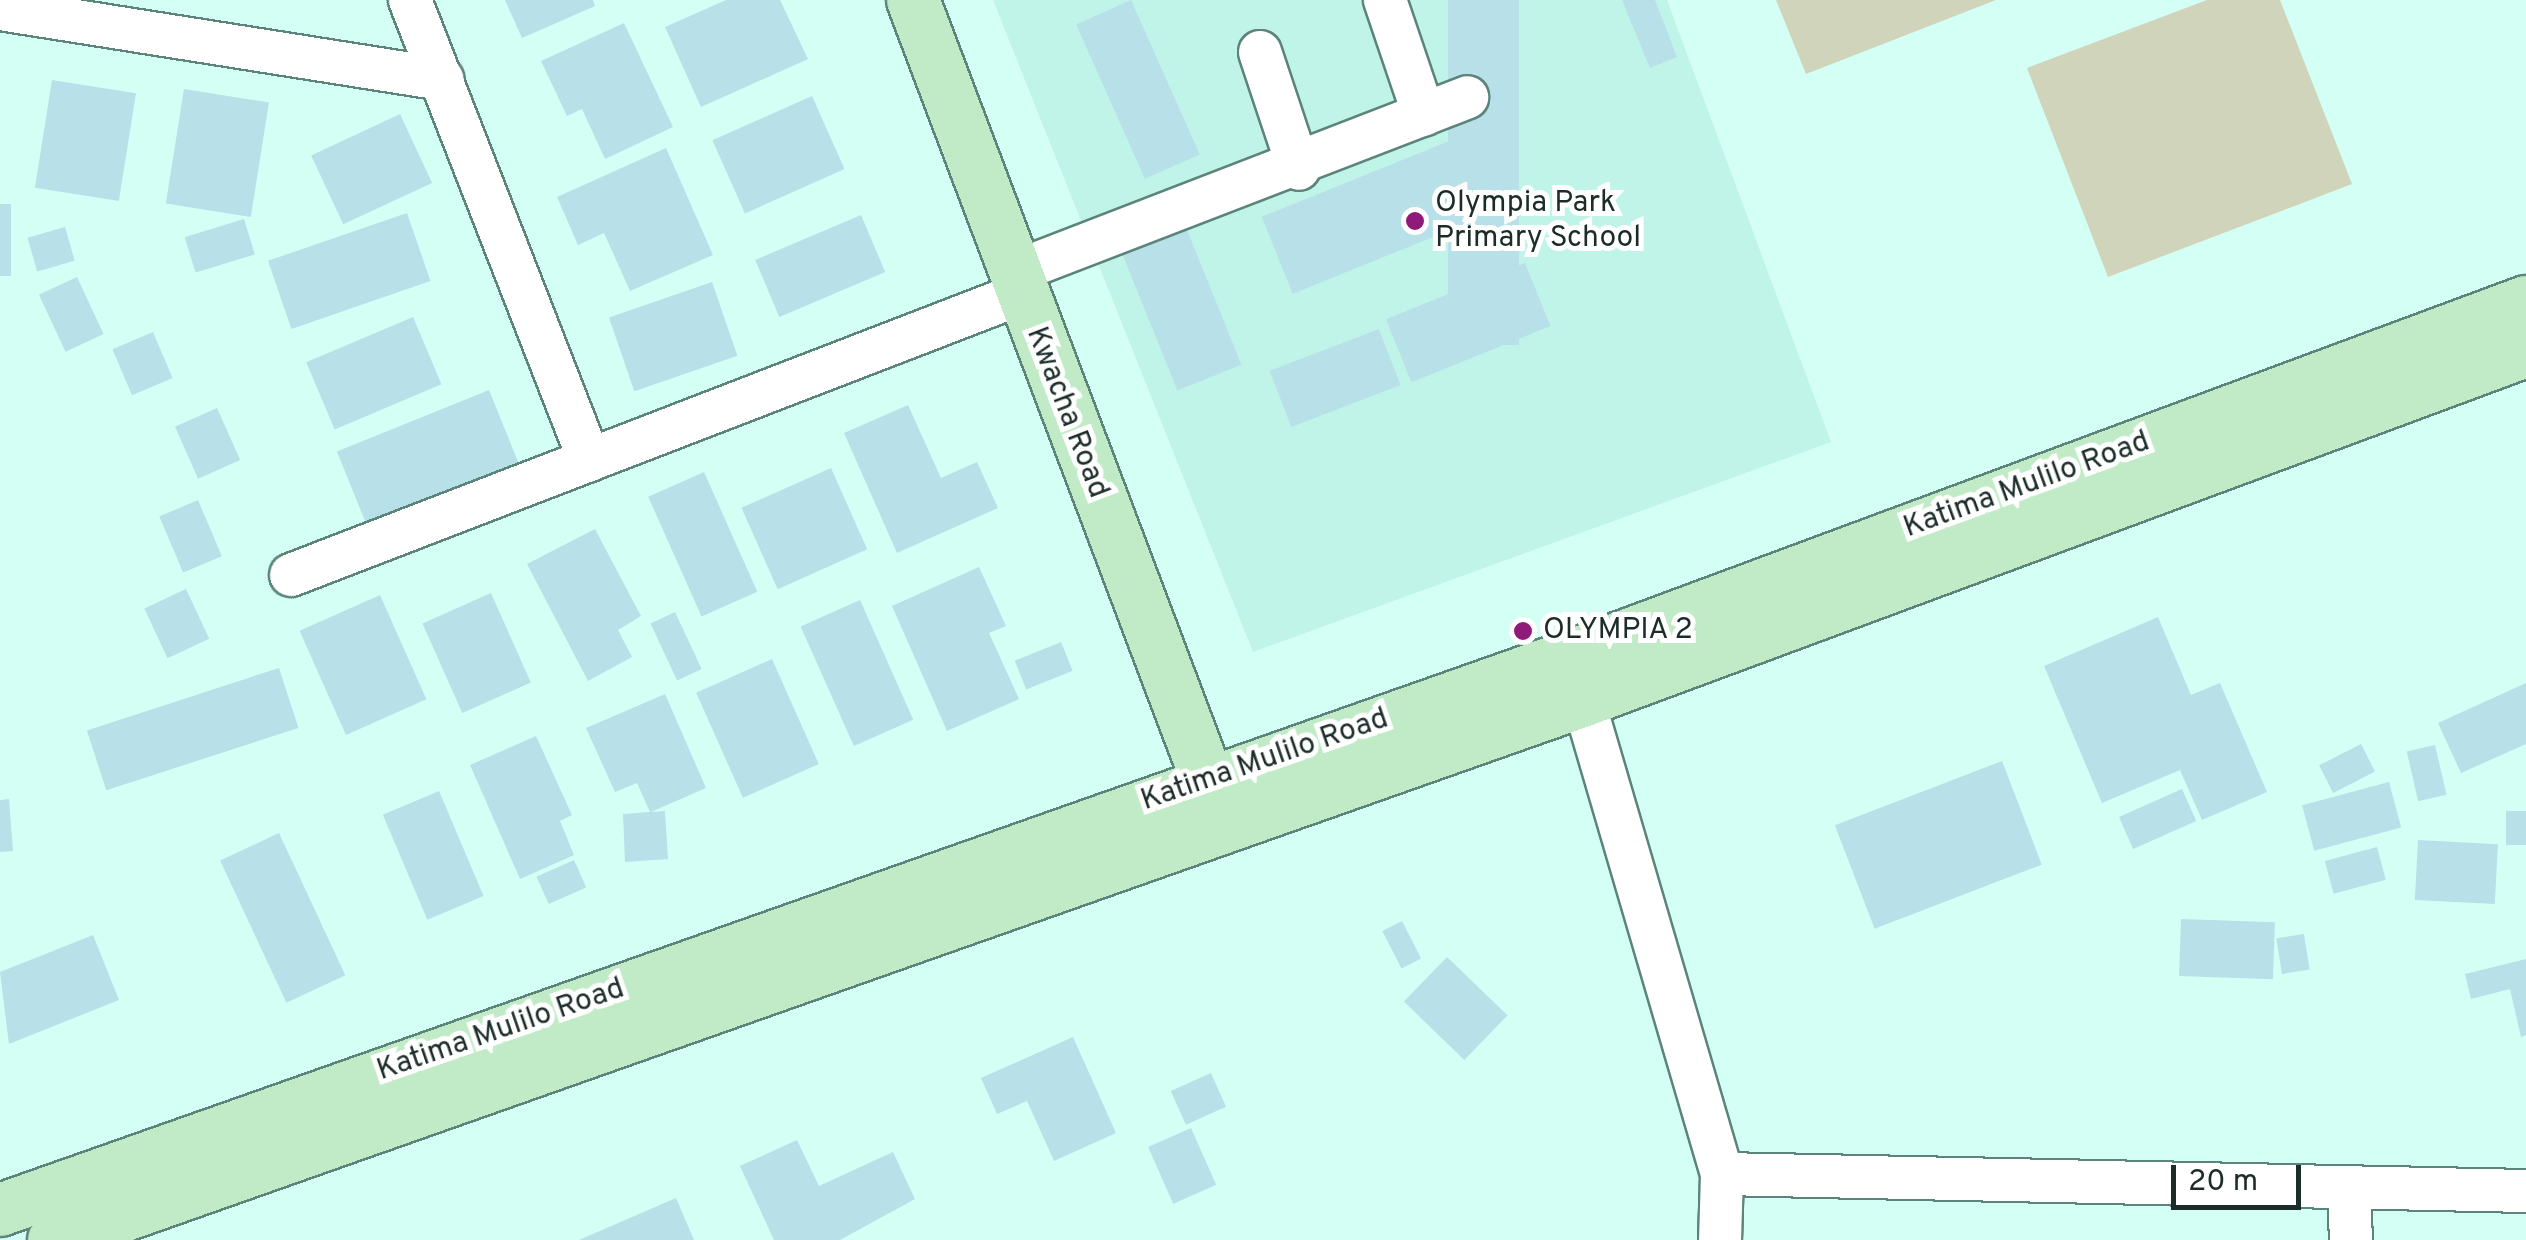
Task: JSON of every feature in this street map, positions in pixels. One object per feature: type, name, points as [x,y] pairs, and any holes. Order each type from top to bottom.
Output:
[{"type":"main road","name":"Kwacha Road","points":[[912,0],[1016,284],[1216,802]]},
{"type":"main road","name":"Katima Mulilo Road","points":[[1577,678],[2526,302]]},
{"type":"main road","name":"Katima Mulilo Road","points":[[0,1210],[1216,802],[2526,350]]},
{"type":"main road","name":"Katima Mulilo Road","points":[[54,1240],[1216,802]]},
{"type":"street","points":[[410,0],[589,460]]},
{"type":"street","points":[[1386,0],[1424,115]]},
{"type":"street","points":[[0,10],[442,80]]},
{"type":"street","points":[[1260,52],[1299,169]]},
{"type":"street","points":[[291,575],[589,460],[1467,97]]},
{"type":"street","points":[[1577,678],[1722,1174],[1720,1240]]},
{"type":"street","points":[[1722,1174],[2349,1194],[2526,1191]]},
{"type":"street","points":[[2349,1194],[2351,1240]]},
{"type":"shaded area","name":"Olympia Park Primary School","points":[[993,0],[1667,0],[1831,442],[1253,652]]},
{"type":"shaded area","points":[[1776,0],[1996,0],[1806,74]]},
{"type":"shaded area","points":[[2207,0],[2280,0],[2352,184],[2108,277],[2027,68]]},
{"type":"building","points":[[505,0],[593,0],[595,6],[522,38]]},
{"type":"building","points":[[726,0],[780,0],[808,59],[701,107],[665,27]]},
{"type":"building","points":[[1131,0],[1200,154],[1145,179],[1076,24]]},
{"type":"building","points":[[1448,0],[1519,0],[1519,345],[1448,345]]},
{"type":"building","points":[[1622,0],[1655,0],[1677,57],[1650,68]]},
{"type":"building","points":[[624,23],[673,127],[605,159],[582,109],[567,116],[541,61]]},
{"type":"building","points":[[52,80],[136,93],[119,201],[35,188]]},
{"type":"building","points":[[184,89],[269,102],[251,217],[166,204]]},
{"type":"building","points":[[812,96],[845,169],[745,213],[712,140]]},
{"type":"building","points":[[400,114],[432,183],[343,224],[311,155]]},
{"type":"building","points":[[1474,131],[1505,208],[1293,294],[1262,217]]},
{"type":"building","points":[[666,148],[713,255],[630,291],[604,233],[578,245],[557,197]]},
{"type":"building","points":[[0,204],[11,204],[11,276],[0,276]]},
{"type":"building","points":[[407,213],[430,281],[291,329],[268,261]]},
{"type":"building","points":[[861,215],[885,272],[779,317],[755,260]]},
{"type":"building","points":[[244,219],[255,254],[196,273],[185,237]]},
{"type":"building","points":[[1183,220],[1241,365],[1177,390],[1119,246]]},
{"type":"building","points":[[65,227],[75,261],[37,271],[28,238]]},
{"type":"building","points":[[1525,263],[1550,326],[1411,382],[1386,319]]},
{"type":"building","points":[[77,277],[104,334],[66,352],[39,295]]},
{"type":"building","points":[[712,282],[737,356],[634,391],[609,317]]},
{"type":"building","points":[[413,317],[442,384],[335,430],[306,362]]},
{"type":"building","points":[[1379,329],[1401,385],[1291,427],[1270,371]]},
{"type":"building","points":[[153,332],[173,378],[132,395],[112,349]]},
{"type":"building","points":[[489,390],[519,465],[367,527],[337,451]]},
{"type":"building","points":[[908,405],[941,478],[977,462],[998,508],[897,553],[844,433]]},
{"type":"building","points":[[217,408],[240,460],[198,479],[175,427]]},
{"type":"building","points":[[831,468],[867,549],[778,589],[741,508]]},
{"type":"building","points":[[704,472],[757,592],[702,616],[648,497]]},
{"type":"building","points":[[198,500],[222,556],[183,573],[159,516]]},
{"type":"building","points":[[595,529],[641,616],[618,630],[632,657],[588,681],[527,564]]},
{"type":"building","points":[[979,567],[1006,626],[989,633],[1019,699],[947,731],[892,606]]},
{"type":"building","points":[[186,589],[209,639],[168,658],[144,608]]},
{"type":"building","points":[[491,593],[531,683],[462,713],[422,624]]},
{"type":"building","points":[[380,595],[426,699],[346,735],[300,631]]},
{"type":"building","points":[[860,600],[913,720],[854,746],[801,626]]},
{"type":"building","points":[[675,612],[702,669],[677,681],[651,623]]},
{"type":"building","points":[[2158,617],[2191,695],[2220,683],[2267,792],[2202,820],[2180,770],[2102,803],[2044,666]]},
{"type":"building","points":[[1061,642],[1073,671],[1026,689],[1015,661]]},
{"type":"building","points":[[772,659],[819,764],[743,798],[696,693]]},
{"type":"building","points":[[279,668],[298,728],[106,790],[87,730]]},
{"type":"building","points":[[2526,683],[2526,744],[2461,773],[2438,723]]},
{"type":"building","points":[[665,694],[706,788],[651,812],[665,811],[668,859],[625,862],[623,814],[650,812],[637,783],[615,792],[586,728]]},
{"type":"building","points":[[536,736],[572,815],[560,821],[574,855],[520,879],[470,765]]},
{"type":"building","points":[[2361,744],[2375,772],[2333,793],[2319,765]]},
{"type":"building","points":[[2435,745],[2446,795],[2418,801],[2407,752]]},
{"type":"building","points":[[2002,761],[2042,865],[1875,929],[1835,825]]},
{"type":"building","points":[[2389,782],[2401,827],[2314,851],[2302,805]]},
{"type":"building","points":[[2182,789],[2196,821],[2133,849],[2119,817]]},
{"type":"building","points":[[439,791],[484,896],[427,920],[383,815]]},
{"type":"building","points":[[9,799],[13,851],[0,852],[0,800]]},
{"type":"building","points":[[2506,811],[2526,811],[2526,845],[2506,845]]},
{"type":"building","points":[[279,833],[345,975],[286,1003],[220,860]]},
{"type":"building","points":[[2418,840],[2498,844],[2495,904],[2415,900]]},
{"type":"building","points":[[2377,847],[2386,880],[2334,894],[2325,861]]},
{"type":"building","points":[[574,860],[586,887],[549,904],[537,877]]},
{"type":"building","points":[[2181,919],[2275,922],[2273,979],[2179,976]]},
{"type":"building","points":[[1402,921],[1421,958],[1401,968],[1382,931]]},
{"type":"building","points":[[2304,934],[2310,970],[2282,974],[2276,938]]},
{"type":"building","points":[[93,935],[119,1000],[9,1044],[0,972]]},
{"type":"building","points":[[1447,957],[1507,1015],[1464,1060],[1404,1002]]},
{"type":"building","points":[[2526,959],[2526,1035],[2521,1037],[2510,989],[2471,999],[2465,974]]},
{"type":"building","points":[[1073,1037],[1116,1133],[1054,1161],[1027,1101],[997,1114],[981,1078]]},
{"type":"building","points":[[1211,1073],[1226,1107],[1186,1125],[1171,1091]]},
{"type":"building","points":[[1191,1128],[1216,1185],[1173,1204],[1148,1147]]},
{"type":"building","points":[[797,1140],[819,1186],[893,1152],[915,1199],[840,1240],[774,1240],[740,1166]]},
{"type":"building","points":[[676,1198],[694,1240],[579,1240]]},
{"type":"place","name":"Olympia Park Primary School","points":[[1415,221]]},
{"type":"place","name":"OLYMPIA 2","points":[[1523,631]]}]
